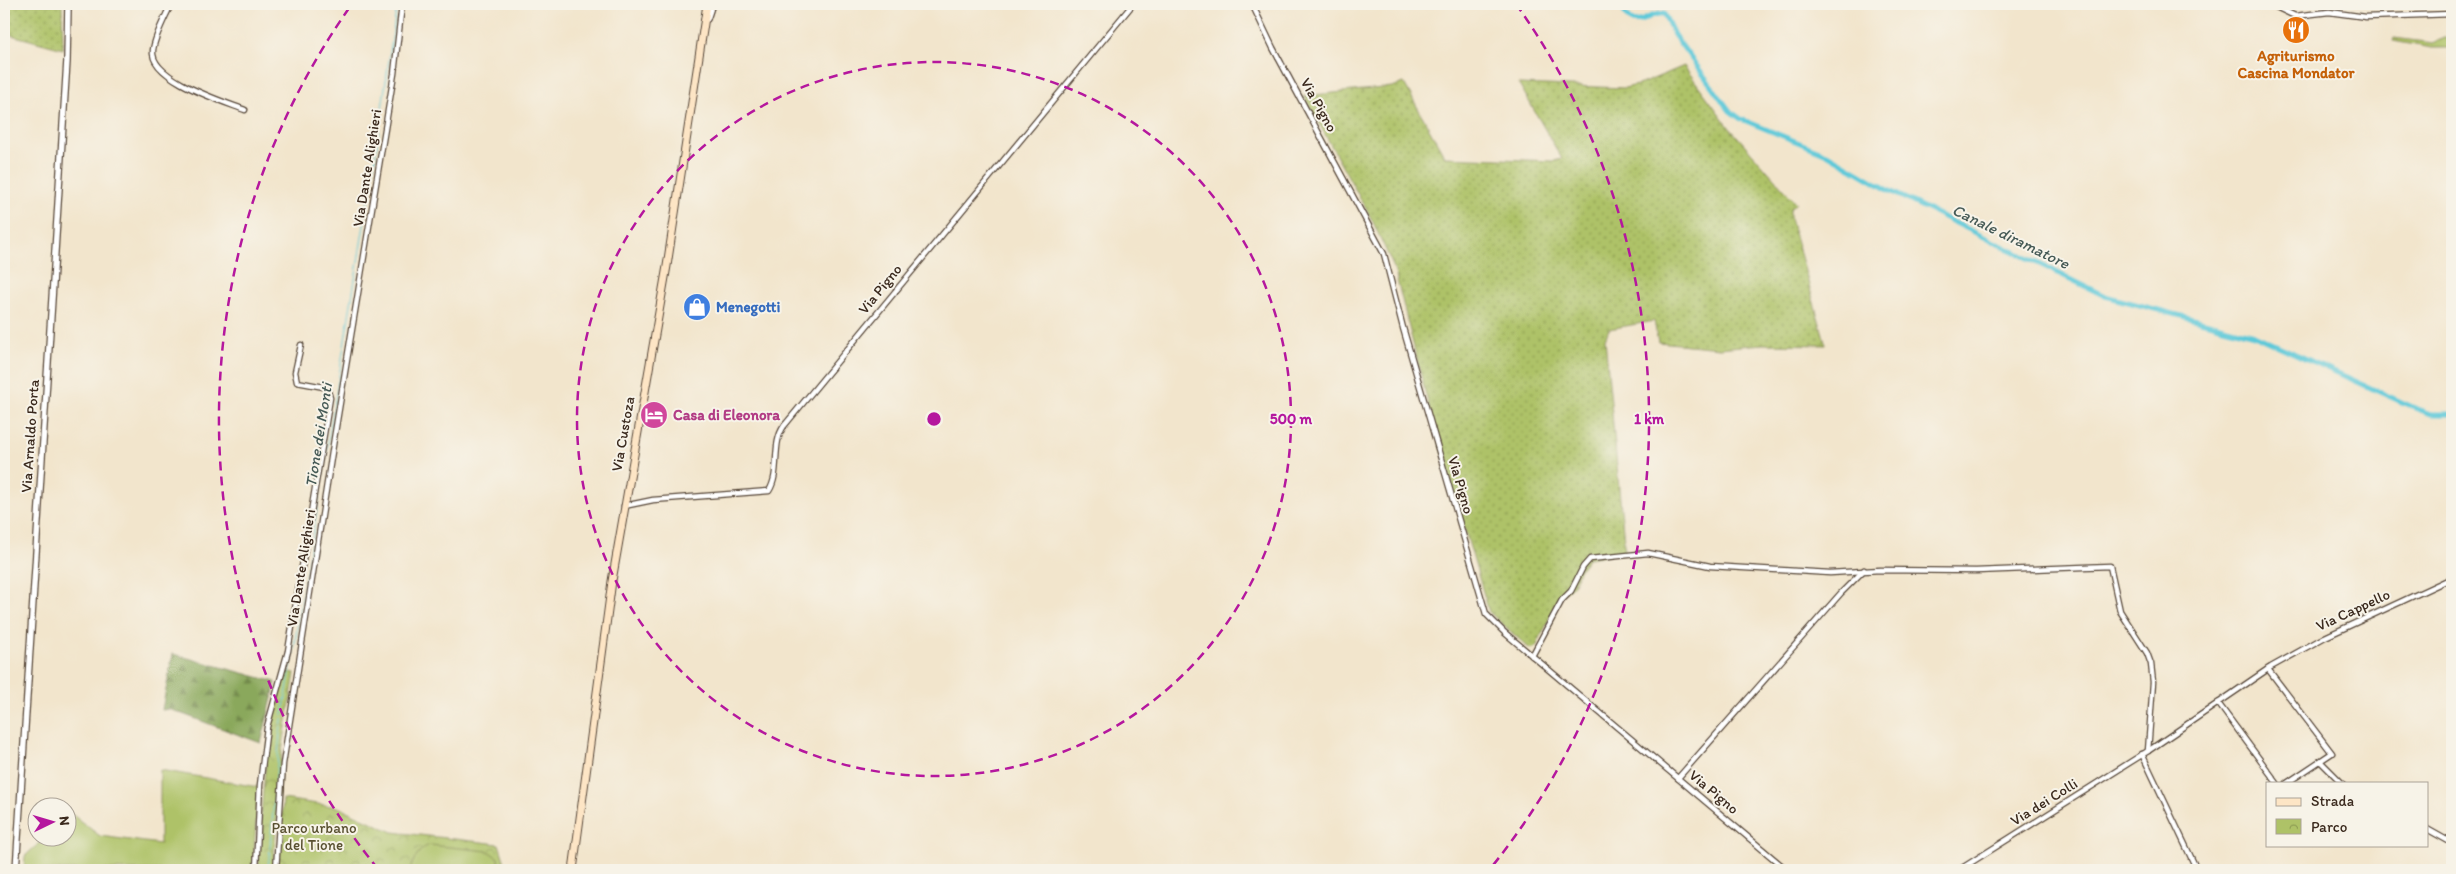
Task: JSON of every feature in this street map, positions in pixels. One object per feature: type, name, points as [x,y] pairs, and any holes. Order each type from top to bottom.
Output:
[{"type":"main road","name":"Via Custoza","points":[[573,870],[602,646],[624,506],[667,266],[707,4]]},
{"type":"street","name":"Via Arnaldo Porta","points":[[16,870],[67,61],[68,4]]},
{"type":"street","points":[[171,4],[153,50],[154,59],[178,83],[245,110]]},
{"type":"street","name":"Via Dante Alighieri","points":[[276,870],[287,738],[391,94],[402,4]]},
{"type":"street","points":[[702,36],[712,4]]},
{"type":"street","name":"Via Pigno","points":[[624,506],[653,500],[769,491],[773,482],[779,436],[784,426],[1133,4]]},
{"type":"street","name":"Via Pigno","points":[[1252,4],[1273,48],[1384,254],[1414,366],[1486,614],[1532,656],[1787,870]]},
{"type":"street","points":[[2270,4],[2295,16],[2329,12],[2366,17],[2452,14]]},
{"type":"street","points":[[256,870],[260,785],[267,727],[288,651],[330,398],[327,388],[298,382],[296,379],[301,344]]},
{"type":"street","points":[[1532,656],[1562,600],[1575,586],[1583,567],[1590,560],[1648,553],[1682,558],[1710,566],[1794,572],[1843,573],[1864,570],[1976,571],[2110,566],[2120,611],[2147,653],[2151,664],[2153,682],[2148,751]]},
{"type":"street","points":[[1678,778],[1841,593],[1864,570]]},
{"type":"street","name":"Via Cappello","points":[[2142,754],[2268,670],[2325,637],[2452,578]]},
{"type":"street","points":[[2268,670],[2332,753],[2289,782]]},
{"type":"street","points":[[2218,703],[2276,782]]},
{"type":"street","points":[[2142,754],[2197,870]]},
{"type":"street","name":"Via dei Colli","points":[[1959,870],[2142,754]]},
{"type":"street","points":[[2321,762],[2341,782]]},
{"type":"street","points":[[2428,830],[2452,843]]},
{"type":"green space","points":[[4,4],[62,4],[63,49],[4,33]]},
{"type":"green space","points":[[2452,35],[2452,48],[2432,48],[2393,41],[2394,38],[2433,43]]},
{"type":"green space","points":[[1684,66],[1729,127],[1796,203],[1790,209],[1790,218],[1826,345],[1763,344],[1719,348],[1658,342],[1654,321],[1609,329],[1605,339],[1625,552],[1588,558],[1580,569],[1573,585],[1559,598],[1536,647],[1530,649],[1489,612],[1431,415],[1394,268],[1372,220],[1304,96],[1392,87],[1404,83],[1445,157],[1554,161],[1562,159],[1519,84],[1625,88],[1641,84]]},
{"type":"green space","points":[[173,654],[276,682],[261,743],[169,709],[162,710]]},
{"type":"green space","points":[[285,671],[295,673],[282,751],[273,870],[258,870],[268,745],[272,720]]},
{"type":"green space","points":[[160,770],[258,787],[253,870],[24,870],[25,856],[36,846],[78,846],[78,819],[100,836],[160,844]]},
{"type":"green space","name":"Parco urbano del Tione","points":[[283,799],[338,807],[393,832],[499,844],[505,863],[504,870],[278,870]]},
{"type":"green space","points":[[430,845],[488,851],[498,858],[499,870],[410,870],[417,855]]},
{"type":"waterway","name":"Tione dei Monti","points":[[268,870],[280,732],[373,171],[397,4]]},
{"type":"waterway","name":"Canale diramatore","points":[[1621,4],[1625,14],[1630,20],[1635,22],[1657,14],[1664,14],[1674,35],[1730,111],[1741,119],[1827,154],[1890,191],[2105,296],[2254,335],[2417,409],[2431,414],[2452,414]]},
{"type":"place","name":"Agriturismo Cascina Mondator","points":[[2296,30]]},
{"type":"place","name":"Menegotti","points":[[697,307]]},
{"type":"place","name":"Casa di Eleonora","points":[[654,415]]}]
